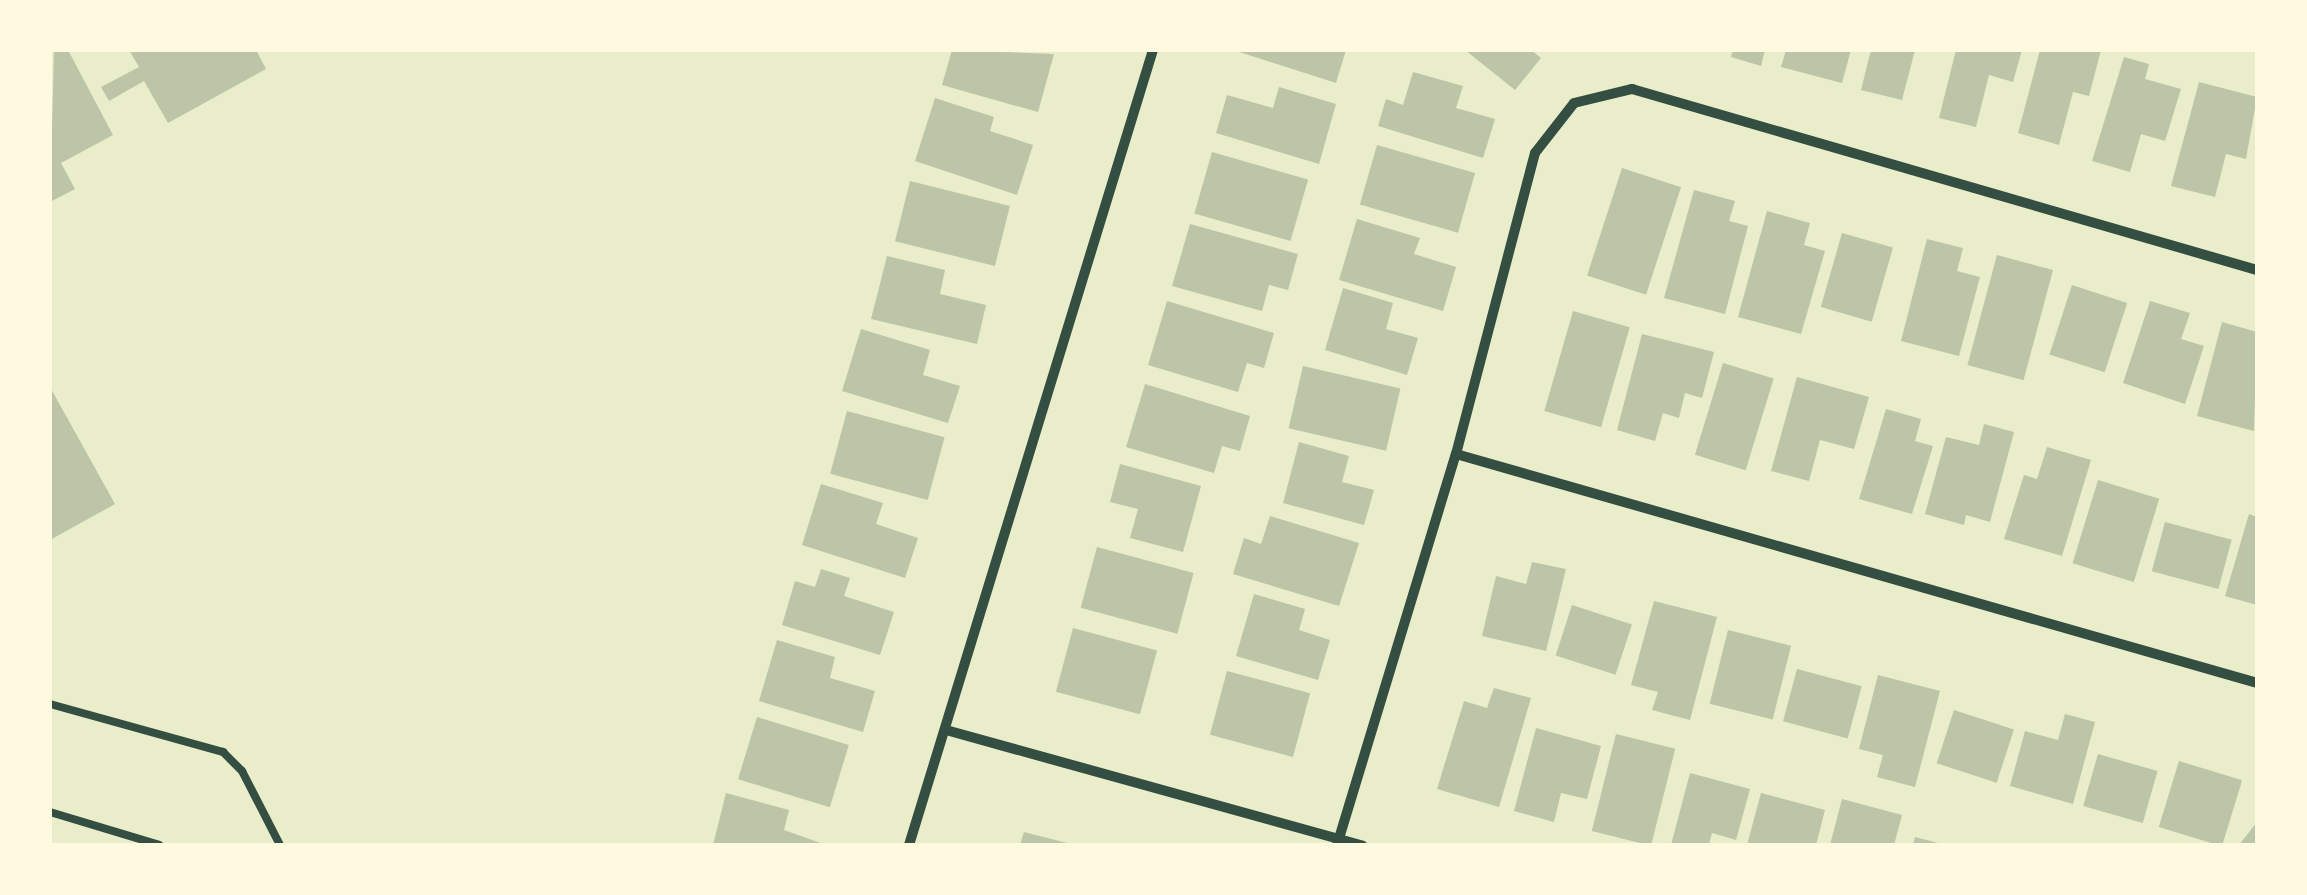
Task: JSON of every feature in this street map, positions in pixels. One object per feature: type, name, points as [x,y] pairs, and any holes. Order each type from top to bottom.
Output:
[{"type":"street","points":[[909,845],[1153,50]]},
{"type":"street","points":[[1338,842],[1456,454],[1535,153],[1574,103],[1632,89],[2257,270]]},
{"type":"street","points":[[1456,454],[2257,683]]},
{"type":"street","points":[[946,730],[1338,842],[1362,845]]},
{"type":"lane","points":[[50,704],[223,752],[242,771],[280,845]]},
{"type":"lane","points":[[50,812],[159,845]]},
{"type":"building","points":[[54,50],[68,50],[113,135],[61,163],[75,189],[50,202]]},
{"type":"building","points":[[129,50],[256,50],[266,69],[168,123],[144,81],[109,101],[101,87],[139,67]]},
{"type":"building","points":[[952,50],[1054,54],[1038,112],[942,85]]},
{"type":"building","points":[[1233,50],[1346,50],[1336,83]]},
{"type":"building","points":[[1465,50],[1531,50],[1541,58],[1515,90]]},
{"type":"building","points":[[1733,50],[1765,50],[1761,66],[1731,57]]},
{"type":"building","points":[[1786,50],[1851,50],[1842,83],[1781,67]]},
{"type":"building","points":[[1871,50],[1915,50],[1902,100],[1861,90]]},
{"type":"building","points":[[1956,50],[2022,50],[2013,82],[1989,75],[1976,127],[1939,118]]},
{"type":"building","points":[[2040,50],[2101,50],[2089,96],[2073,92],[2059,145],[2018,133]]},
{"type":"building","points":[[2124,57],[2149,64],[2145,79],[2181,89],[2165,141],[2141,134],[2130,172],[2092,161]]},
{"type":"building","points":[[1413,72],[1463,86],[1456,108],[1495,119],[1483,158],[1378,126],[1386,99],[1403,105]]},
{"type":"building","points":[[2199,82],[2257,97],[2246,159],[2226,154],[2215,197],[2171,186]]},
{"type":"building","points":[[1279,87],[1336,104],[1319,164],[1216,133],[1227,95],[1273,108]]},
{"type":"building","points":[[935,98],[994,117],[990,131],[1033,145],[1017,195],[915,161]]},
{"type":"building","points":[[1377,145],[1475,173],[1458,233],[1360,205]]},
{"type":"building","points":[[1212,152],[1308,180],[1290,241],[1194,214]]},
{"type":"building","points":[[1622,168],[1681,187],[1646,295],[1587,275]]},
{"type":"building","points":[[910,181],[1010,206],[995,266],[895,241]]},
{"type":"building","points":[[1694,190],[1735,201],[1729,221],[1748,226],[1725,314],[1664,298]]},
{"type":"building","points":[[1767,211],[1810,223],[1804,245],[1825,251],[1801,334],[1738,317]]},
{"type":"building","points":[[1357,219],[1420,238],[1414,254],[1456,267],[1443,311],[1339,280]]},
{"type":"building","points":[[1190,224],[1298,254],[1288,290],[1269,285],[1262,311],[1172,286]]},
{"type":"building","points":[[1842,233],[1893,248],[1872,322],[1821,307]]},
{"type":"building","points":[[1927,239],[1963,248],[1957,271],[1980,277],[1959,356],[1901,341]]},
{"type":"building","points":[[1997,255],[2053,270],[2024,380],[1967,365]]},
{"type":"building","points":[[887,256],[945,270],[940,294],[986,305],[977,344],[871,319]]},
{"type":"building","points":[[2072,285],[2127,303],[2105,372],[2049,354]]},
{"type":"building","points":[[1343,288],[1393,303],[1386,329],[1418,338],[1407,375],[1325,350]]},
{"type":"building","points":[[1167,301],[1274,333],[1264,368],[1247,363],[1238,392],[1148,365]]},
{"type":"building","points":[[2150,301],[2190,313],[2181,339],[2204,346],[2185,404],[2123,383]]},
{"type":"building","points":[[1573,311],[1630,327],[1601,427],[1544,411]]},
{"type":"building","points":[[2222,322],[2257,332],[2254,431],[2197,416]]},
{"type":"building","points":[[861,329],[930,350],[923,375],[960,386],[948,423],[842,391]]},
{"type":"building","points":[[1642,334],[1714,352],[1702,398],[1685,393],[1679,418],[1663,413],[1655,441],[1617,430]]},
{"type":"building","points":[[1723,363],[1774,378],[1746,470],[1695,455]]},
{"type":"building","points":[[1303,366],[1400,388],[1386,451],[1289,428]]},
{"type":"building","points":[[1797,377],[1869,397],[1854,449],[1820,440],[1809,481],[1771,471]]},
{"type":"building","points":[[1145,384],[1250,416],[1240,451],[1222,446],[1214,473],[1126,447]]},
{"type":"building","points":[[50,387],[115,504],[50,540]]},
{"type":"building","points":[[1886,409],[1921,419],[1915,441],[1933,446],[1912,514],[1859,499]]},
{"type":"building","points":[[847,411],[945,437],[928,500],[830,474]]},
{"type":"building","points":[[1984,424],[2014,432],[1990,522],[1966,515],[1964,525],[1925,514],[1946,437],[1979,445]]},
{"type":"building","points":[[1299,442],[1349,456],[1342,482],[1374,490],[1364,525],[1283,503]]},
{"type":"building","points":[[2047,447],[2091,460],[2062,556],[2004,539],[2024,475],[2037,479]]},
{"type":"building","points":[[1120,464],[1201,486],[1183,552],[1130,538],[1138,509],[1110,502]]},
{"type":"building","points":[[2098,480],[2159,499],[2134,582],[2073,563]]},
{"type":"building","points":[[821,484],[883,503],[876,524],[918,538],[905,578],[802,545]]},
{"type":"building","points":[[2249,514],[2257,517],[2257,605],[2225,596]]},
{"type":"building","points":[[1270,516],[1359,543],[1339,606],[1233,574],[1244,538],[1261,544]]},
{"type":"building","points":[[2165,522],[2232,540],[2218,589],[2152,571]]},
{"type":"building","points":[[1097,547],[1194,573],[1177,634],[1081,608]]},
{"type":"building","points":[[1532,562],[1566,569],[1546,651],[1482,636],[1496,576],[1526,584]]},
{"type":"building","points":[[821,569],[850,578],[844,596],[894,612],[880,655],[782,625],[795,581],[815,587]]},
{"type":"building","points":[[1254,594],[1305,609],[1299,630],[1330,640],[1318,680],[1236,656]]},
{"type":"building","points":[[1654,601],[1717,617],[1690,720],[1652,710],[1658,692],[1631,685]]},
{"type":"building","points":[[1572,605],[1632,624],[1616,675],[1556,655]]},
{"type":"building","points":[[1073,628],[1157,651],[1140,714],[1056,692]]},
{"type":"building","points":[[1728,630],[1791,646],[1773,719],[1710,704]]},
{"type":"building","points":[[777,640],[835,657],[830,678],[875,691],[863,732],[759,701]]},
{"type":"building","points":[[1797,669],[1862,686],[1848,739],[1783,721]]},
{"type":"building","points":[[1227,671],[1310,693],[1293,757],[1210,735]]},
{"type":"building","points":[[1878,675],[1940,691],[1915,787],[1877,777],[1883,755],[1859,749]]},
{"type":"building","points":[[1494,688],[1531,698],[1499,807],[1437,789],[1464,701],[1487,708]]},
{"type":"building","points":[[1954,710],[2014,729],[1997,783],[1937,763]]},
{"type":"building","points":[[2065,714],[2095,722],[2073,804],[2010,786],[2025,731],[2058,740]]},
{"type":"building","points":[[757,717],[849,745],[830,807],[738,779]]},
{"type":"building","points":[[1536,728],[1601,746],[1587,799],[1561,793],[1554,822],[1514,811]]},
{"type":"building","points":[[1616,734],[1675,749],[1651,845],[1592,831]]},
{"type":"building","points":[[2098,754],[2158,771],[2143,823],[2083,806]]},
{"type":"building","points":[[2179,761],[2242,780],[2222,845],[2159,827]]},
{"type":"building","points":[[1690,773],[1750,789],[1736,840],[1712,833],[1709,845],[1671,845]]},
{"type":"building","points":[[726,793],[789,810],[784,830],[826,845],[713,845]]},
{"type":"building","points":[[1761,793],[1825,810],[1816,845],[1747,845]]},
{"type":"building","points":[[1842,799],[1902,815],[1894,845],[1830,845]]},
{"type":"building","points":[[2257,822],[2257,845],[2239,845]]},
{"type":"building","points":[[1024,832],[1071,844],[1020,845]]},
{"type":"building","points":[[1915,837],[1942,844],[1942,845],[1913,845]]}]
